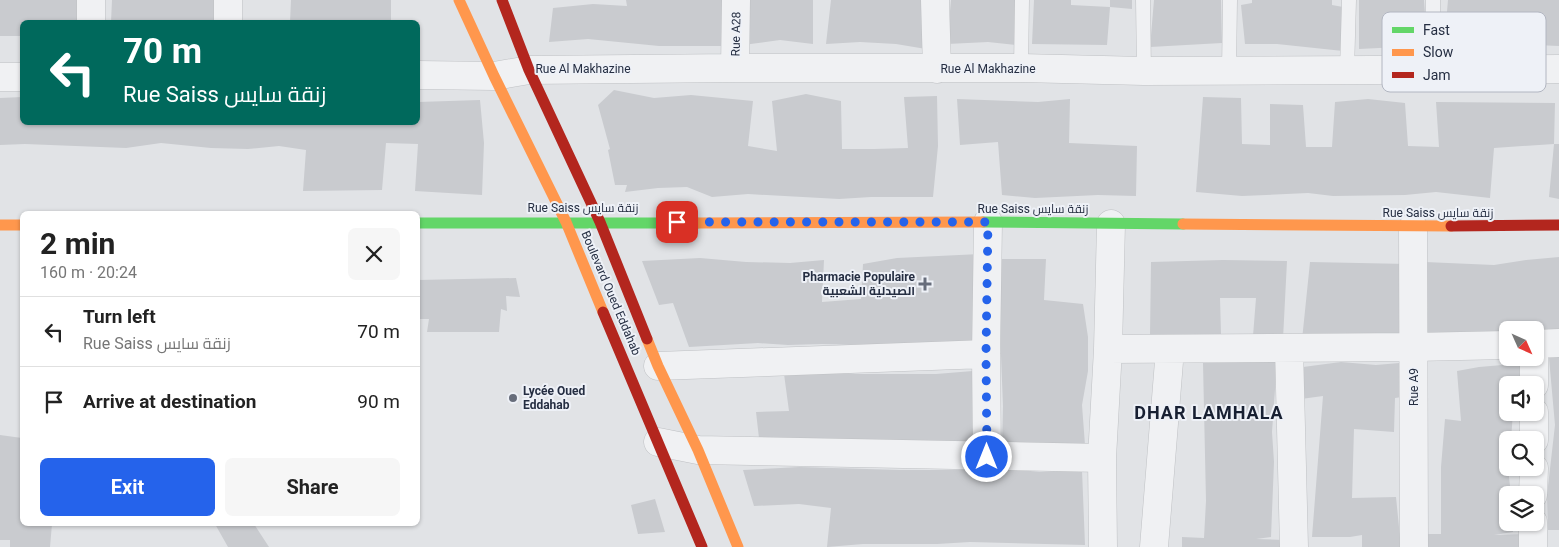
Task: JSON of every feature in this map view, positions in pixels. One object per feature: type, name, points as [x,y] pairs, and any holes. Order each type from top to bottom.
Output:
[{"type":"street","points":[[91,0],[91,20]]},
{"type":"street","points":[[228,0],[228,20]]},
{"type":"street","name":"Boulevard Oued Eddahab","points":[[459,0],[566,222],[702,547]]},
{"type":"street","name":"Boulevard Oued Eddahab","points":[[502,0],[529,70],[600,222],[658,366],[698,450],[738,547]]},
{"type":"street","name":"Rue A28","points":[[735,68],[736,0]]},
{"type":"street","points":[[935,0],[936,69]]},
{"type":"street","name":"Rue Al Makhazine","points":[[420,75],[494,76],[529,70],[735,68],[1021,68],[1144,71],[1382,70]]},
{"type":"street","name":"Rue Al Makhazine","points":[[1546,69],[1559,69]]},
{"type":"street","points":[[0,77],[20,76]]},
{"type":"street","points":[[987,457],[988,222]]},
{"type":"street","name":"Rue Saiss زنقة سايس","points":[[420,223],[988,222],[1413,227],[1559,225]]},
{"type":"street","points":[[1103,547],[1102,458],[1108,349],[1111,224]]},
{"type":"street","points":[[0,225],[20,225]]},
{"type":"street","name":"Rue A9","points":[[1413,227],[1414,547]]},
{"type":"street","points":[[1544,344],[1559,343]]},
{"type":"street","points":[[1108,349],[1499,345]]},
{"type":"street","points":[[1289,348],[1294,547]]},
{"type":"street","points":[[1154,547],[1170,349]]},
{"type":"street","points":[[658,366],[986,354]]},
{"type":"street","points":[[658,442],[698,450],[1102,458]]},
{"type":"street","points":[[1533,531],[1533,547]]},
{"type":"lane","points":[[1021,68],[1022,0]]},
{"type":"lane","points":[[1143,0],[1144,71]]},
{"type":"lane","points":[[1229,70],[1230,0]]},
{"type":"lane","points":[[1346,70],[1349,0]]},
{"type":"building","points":[[0,0],[83,0],[83,20],[20,20],[20,36],[0,36]]},
{"type":"building","points":[[112,0],[219,0],[218,20],[111,20]]},
{"type":"building","points":[[291,0],[391,0],[391,20],[290,20]]},
{"type":"building","points":[[626,0],[724,0],[724,46],[659,46],[588,39],[549,42],[553,8],[593,4],[627,6]]},
{"type":"building","points":[[746,0],[813,0],[813,44],[780,40],[743,45]]},
{"type":"building","points":[[831,0],[928,0],[926,49],[896,44],[860,42],[826,44]]},
{"type":"building","points":[[951,0],[1015,0],[1016,45],[988,42],[947,44]]},
{"type":"building","points":[[1034,0],[1071,0],[1071,5],[1110,7],[1107,45],[1032,44]]},
{"type":"building","points":[[1110,0],[1132,0],[1132,9],[1110,7]]},
{"type":"building","points":[[1154,0],[1221,0],[1222,43],[1150,47]]},
{"type":"building","points":[[1252,0],[1332,0],[1332,5],[1343,7],[1343,51],[1277,44],[1245,44],[1241,5],[1252,3]]},
{"type":"building","points":[[1359,0],[1424,0],[1425,12],[1382,12],[1382,48],[1359,49]]},
{"type":"building","points":[[1448,0],[1559,0],[1559,46],[1546,45],[1546,12],[1447,12]]},
{"type":"building","points":[[614,90],[654,98],[691,95],[753,101],[748,146],[777,151],[772,101],[806,94],[841,101],[842,149],[908,148],[904,97],[937,96],[938,146],[933,197],[839,199],[748,194],[712,197],[687,187],[625,192],[627,185],[615,185],[608,150],[610,149],[598,105]]},
{"type":"building","points":[[20,97],[20,125],[420,125],[420,102],[480,100],[484,143],[482,195],[415,191],[418,144],[386,143],[382,190],[303,191],[306,150],[279,146],[248,149],[211,148],[161,143],[126,148],[25,144],[0,145],[0,98]]},
{"type":"building","points":[[1203,97],[1241,98],[1242,144],[1270,145],[1270,104],[1303,105],[1306,147],[1332,147],[1335,102],[1368,99],[1405,103],[1408,146],[1439,147],[1436,102],[1555,103],[1554,144],[1494,148],[1490,198],[1436,192],[1405,195],[1333,196],[1308,193],[1242,196],[1196,192]]},
{"type":"building","points":[[957,99],[1038,102],[1070,99],[1069,143],[1137,146],[1136,196],[1098,195],[1035,198],[1002,195],[998,142],[960,145]]},
{"type":"building","points":[[1554,144],[1559,144],[1559,199],[1549,197]]},
{"type":"building","points":[[980,254],[972,341],[896,346],[758,343],[689,347],[673,303],[659,305],[642,261],[700,258],[790,263],[824,260],[822,302],[861,299],[863,264],[897,258]]},
{"type":"building","points":[[1559,257],[1559,336],[1544,337],[1544,321],[1499,321],[1499,337],[1422,339],[1425,262],[1494,265]]},
{"type":"building","points":[[1000,259],[1046,259],[1044,300],[1083,304],[1088,337],[1088,371],[1082,405],[1085,445],[1002,447]]},
{"type":"building","points":[[1287,261],[1283,339],[1253,336],[1256,298],[1220,298],[1221,334],[1150,335],[1151,262]]},
{"type":"building","points":[[1310,262],[1408,264],[1409,335],[1302,340]]},
{"type":"building","points":[[516,278],[520,297],[506,296],[507,311],[501,309],[499,332],[427,332],[429,319],[420,319],[420,280]]},
{"type":"building","points":[[1559,357],[1559,530],[1548,530],[1547,495],[1555,425],[1549,358]]},
{"type":"building","points":[[1277,361],[1272,432],[1274,462],[1271,537],[1256,539],[1284,540],[1284,547],[1182,547],[1182,537],[1204,538],[1206,501],[1203,363]]},
{"type":"building","points":[[1341,362],[1376,365],[1411,362],[1409,396],[1395,398],[1394,432],[1354,429],[1352,498],[1396,497],[1401,547],[1362,547],[1362,535],[1350,537],[1312,537],[1323,396],[1301,399],[1303,367]]},
{"type":"building","points":[[1527,366],[1527,376],[1499,376],[1499,421],[1512,421],[1512,431],[1499,431],[1499,476],[1509,476],[1510,486],[1499,486],[1499,531],[1513,532],[1494,535],[1526,534],[1527,547],[1423,547],[1422,534],[1441,534],[1441,467],[1445,419],[1461,421],[1457,371],[1479,367]]},
{"type":"building","points":[[821,371],[855,374],[936,374],[973,371],[979,442],[760,447],[756,412],[789,411],[784,374]]},
{"type":"building","points":[[0,435],[20,438],[20,526],[52,526],[50,547],[10,547],[10,540],[0,540]]},
{"type":"building","points":[[799,467],[900,470],[1010,469],[1040,472],[1082,470],[1085,545],[970,542],[863,544],[827,547],[831,508],[799,504],[754,506],[743,470]]},
{"type":"building","points":[[655,499],[665,532],[638,534],[631,505]]},
{"type":"building","points":[[216,526],[255,526],[269,547],[228,547]]},
{"type":"traffic: fast","points":[[983,222],[1183,224]]},
{"type":"traffic: fast","points":[[420,223],[697,223]]},
{"type":"traffic: slow","points":[[459,0],[566,222],[603,312]]},
{"type":"traffic: slow","points":[[697,223],[983,222]]},
{"type":"traffic: slow","points":[[1183,224],[1451,226]]},
{"type":"traffic: slow","points":[[0,225],[20,225]]},
{"type":"traffic: slow","points":[[647,339],[698,450],[738,547]]},
{"type":"traffic: jam","points":[[502,0],[529,70],[600,222],[647,339]]},
{"type":"traffic: jam","points":[[1451,226],[1559,225]]},
{"type":"traffic: jam","points":[[603,312],[702,547]]},
{"type":"place","name":"Pharmacie Populaire الصيدلية الشعبية","points":[[925,284]]},
{"type":"place","name":"Lycée Oued Eddahab","points":[[513,398]]},
{"type":"district","name":"DHAR LAMHALA","points":[[1209,413]]},
{"type":"route","points":[[677,222],[988,222],[987,457]]}]
